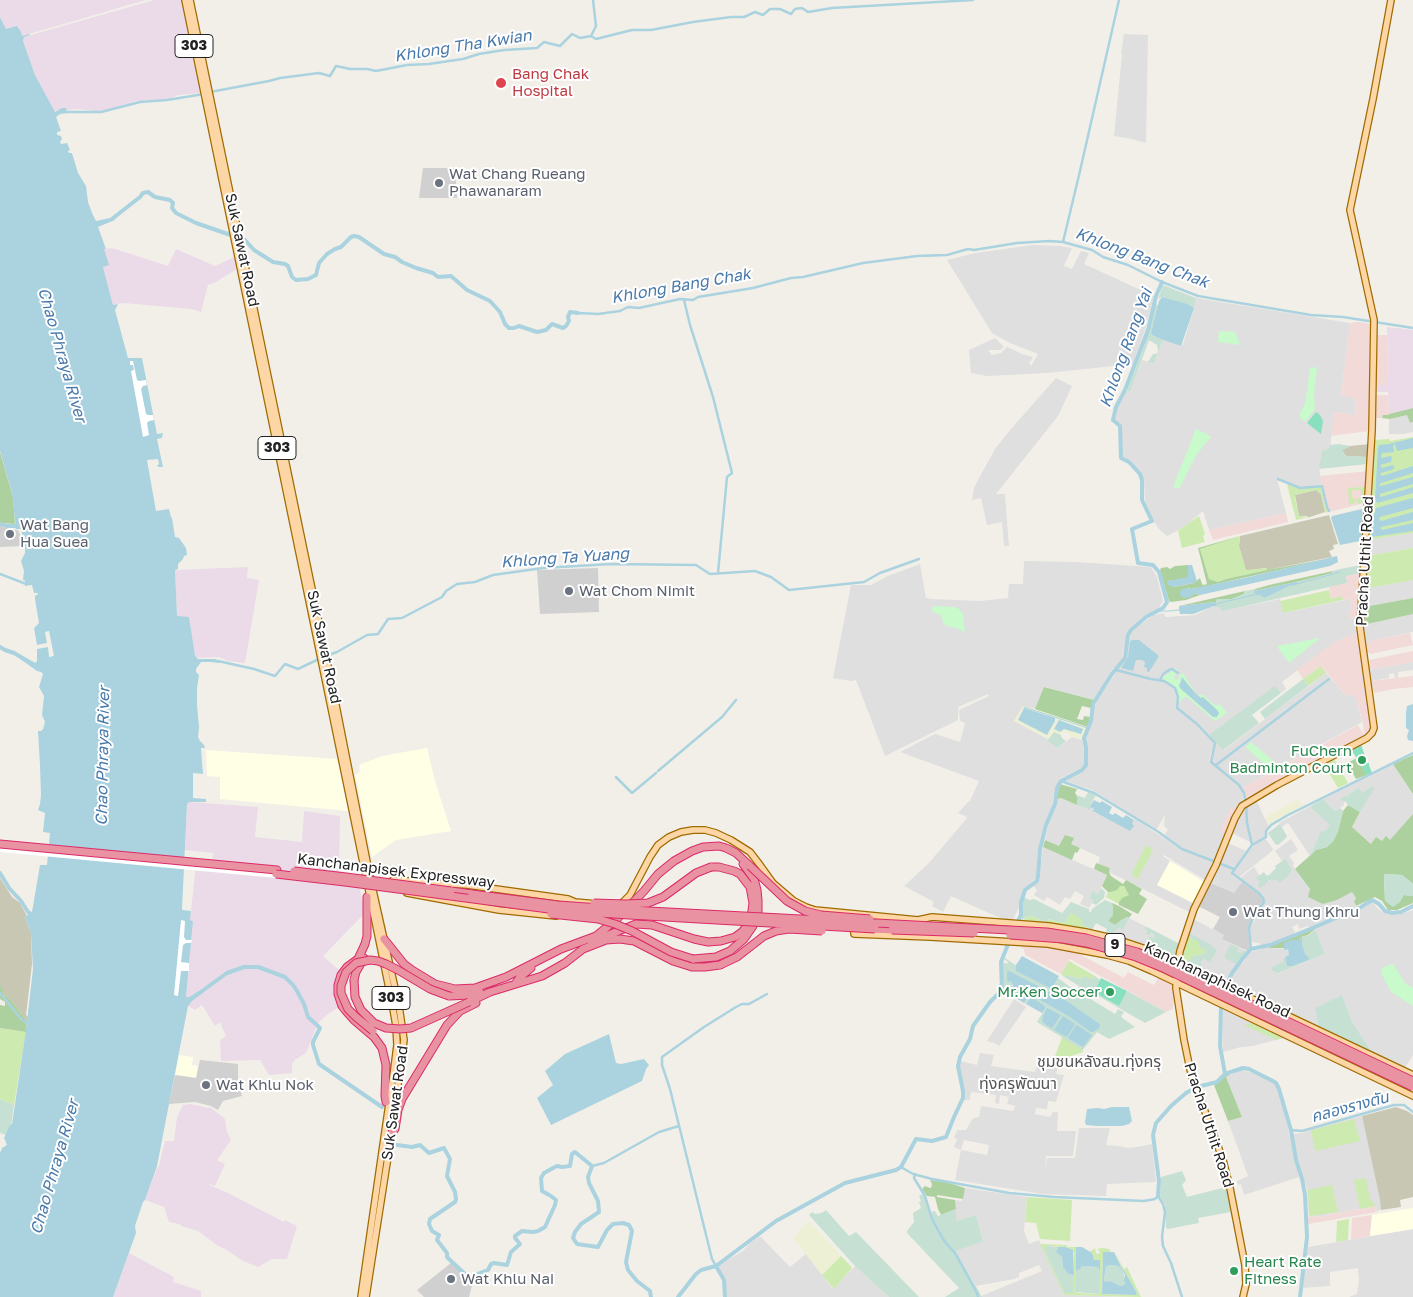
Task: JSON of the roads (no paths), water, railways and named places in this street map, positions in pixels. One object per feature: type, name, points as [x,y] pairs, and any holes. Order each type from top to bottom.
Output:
[{"type":"highway","name":"Kanchanapisek Expressway","points":[[0,844],[346,877],[592,908],[789,921]]},
{"type":"highway","points":[[487,901],[524,910],[609,922],[632,931],[671,952],[693,959],[716,957],[730,951],[750,932],[756,919],[758,900],[754,879],[742,863],[719,846]]},
{"type":"highway","points":[[384,939],[404,964],[436,984],[455,989],[475,988],[500,979],[561,949],[596,936],[644,891],[658,874],[672,863],[699,848],[719,846],[736,853],[787,902],[805,912],[920,925]]},
{"type":"highway","name":"Kanchanapisek Expressway","points":[[0,848],[286,875],[583,912],[789,921]]},
{"type":"highway","points":[[472,894],[495,893],[567,901],[648,903],[663,897],[696,873],[711,867],[734,870],[740,874],[750,887],[753,903],[751,918],[742,932],[735,937],[708,942],[661,927],[636,924],[539,963],[524,972],[515,984]]},
{"type":"highway","points":[[370,887],[367,897],[367,936],[365,944],[358,959],[347,967],[341,975],[338,994],[346,1011],[374,1037],[382,1048],[386,1061],[385,1096],[387,1111]]},
{"type":"highway","points":[[367,897],[371,926],[370,941],[356,972],[354,980],[355,997],[361,1010],[374,1023],[394,1029],[411,1028],[490,992],[542,976],[566,963],[583,949],[606,940],[620,938],[634,940],[682,964],[698,967],[720,965],[737,957],[764,936],[776,931],[861,931],[875,929]]},
{"type":"highway","name":"Kanchanaphisek Road","points":[[789,921],[920,925],[1062,934],[1110,944],[1163,962],[1413,1081]]},
{"type":"highway","name":"Kanchanaphisek Road","points":[[789,921],[875,929],[1040,937],[1110,948],[1163,968],[1413,1087]]},
{"type":"highway","points":[[386,1102],[389,1059],[384,1045],[373,1031],[348,1009],[344,1001],[341,986],[346,972],[356,963],[370,960],[378,961],[398,970],[430,989],[449,996],[462,996],[478,993],[508,979],[521,969]]},
{"type":"highway","points":[[391,1134],[395,1129],[402,1099],[446,1025],[460,1011],[488,998],[498,990]]},
{"type":"main road","name":"Suk Sawat Road","points":[[185,0],[222,163],[370,878],[370,887],[399,1006],[404,1040],[391,1134],[378,1196],[361,1297]]},
{"type":"main road","name":"Suk Sawat Road","points":[[190,0],[206,91]]},
{"type":"main road","name":"Pracha Uthit Road","points":[[1243,1297],[1246,1284],[1244,1265],[1230,1188],[1223,1160],[1191,1074],[1176,982],[1177,963],[1194,909],[1241,807],[1277,785],[1367,738],[1374,728],[1360,626],[1372,436],[1374,322],[1350,210],[1391,0]]},
{"type":"main road","name":"Suk Sawat Road","points":[[329,684],[396,1026],[396,1056],[387,1111],[366,1297]]},
{"type":"main road","points":[[370,878],[467,886],[568,899],[575,902],[609,904],[623,902],[630,895],[658,845],[681,832],[705,830],[732,840],[750,852],[773,883],[783,893],[800,904],[815,910],[920,920],[932,917],[1021,924],[1101,935],[1146,949],[1413,1075]]},
{"type":"main road","points":[[370,887],[499,910],[569,918],[577,914],[578,909],[575,902]]},
{"type":"main road","points":[[852,913],[854,934],[1055,945],[1107,955],[1141,966],[1413,1096]]},
{"type":"main road","points":[[930,937],[930,921],[932,917]]},
{"type":"water","name":"Chao Phraya River","points":[[0,17],[6,29],[17,26],[22,36],[30,35],[24,37],[23,41],[35,75],[55,112],[66,108],[67,113],[56,117],[61,131],[57,132],[57,135],[61,136],[61,144],[67,143],[70,150],[68,151],[69,153],[72,153],[78,173],[86,186],[88,202],[96,221],[115,215],[115,220],[98,227],[106,249],[104,249],[109,265],[103,267],[113,305],[118,304],[115,310],[128,358],[142,358],[157,434],[163,433],[162,438],[157,439],[163,467],[157,466],[159,464],[158,459],[147,460],[156,511],[169,509],[175,537],[179,538],[186,548],[187,555],[178,564],[178,569],[175,570],[177,616],[189,617],[195,656],[198,659],[215,659],[220,661],[219,663],[201,662],[196,669],[199,675],[197,688],[198,737],[205,748],[201,748],[203,774],[193,773],[193,798],[206,799],[206,802],[189,802],[187,804],[182,909],[191,911],[190,920],[193,921],[186,997],[199,991],[204,992],[188,1006],[157,1166],[143,1202],[135,1226],[136,1233],[113,1297],[0,1297],[0,1153],[2,1148],[7,1145],[4,1138],[12,1124],[33,969],[31,934],[25,917],[32,912],[40,865],[47,865],[50,833],[43,832],[45,813],[38,810],[41,795],[38,731],[43,729],[45,722],[42,715],[44,696],[39,687],[43,674],[20,659],[21,657],[35,663],[37,661],[37,649],[48,647],[49,657],[54,656],[49,631],[45,632],[47,643],[37,645],[34,628],[39,623],[35,599],[38,593],[34,593],[32,585],[25,586],[25,581],[23,580],[24,571],[21,561],[25,553],[25,546],[21,529],[16,529],[12,493],[0,451]]},
{"type":"water","points":[[1162,297],[1188,304],[1194,308],[1181,346],[1163,340],[1151,333],[1159,301]]},
{"type":"water","points":[[1413,438],[1413,448],[1397,451],[1395,444],[1393,446],[1394,452],[1382,453],[1382,458],[1392,457],[1391,462],[1380,465],[1382,468],[1393,465],[1394,469],[1380,474],[1382,476],[1413,466],[1413,473],[1379,485],[1413,477],[1413,484],[1380,494],[1380,496],[1413,487],[1413,493],[1377,503],[1375,499],[1379,445]]},
{"type":"water","points":[[1413,498],[1413,508],[1380,517],[1379,519],[1381,521],[1413,512],[1413,520],[1381,527],[1381,529],[1413,523],[1413,531],[1372,537],[1376,508]]},
{"type":"water","points":[[1362,509],[1363,520],[1360,541],[1340,545],[1332,516]]},
{"type":"water","points":[[1337,556],[1338,562],[1330,566],[1200,595],[1195,593],[1191,597],[1184,598],[1180,595],[1180,591],[1185,588],[1191,589],[1245,578]]},
{"type":"water","points":[[1188,565],[1192,565],[1197,581],[1174,587],[1168,585],[1168,581],[1188,577]]},
{"type":"water","points":[[1296,582],[1298,584],[1289,586],[1265,598],[1254,593],[1254,591]]},
{"type":"water","points":[[1216,602],[1216,605],[1219,606],[1193,614],[1180,614],[1179,606]]},
{"type":"water","points":[[1139,640],[1159,656],[1149,672],[1144,667],[1145,662],[1142,660],[1136,660],[1133,671],[1121,668],[1128,657],[1130,641]]},
{"type":"water","points":[[1181,676],[1196,694],[1201,698],[1203,697],[1217,710],[1219,713],[1217,717],[1213,717],[1181,689],[1179,686]]},
{"type":"water","points":[[1413,704],[1412,741],[1408,740],[1407,736],[1409,730],[1406,728],[1406,713],[1407,706]]},
{"type":"water","points":[[1024,708],[1055,718],[1047,735],[1018,720]]},
{"type":"water","points":[[1059,720],[1083,729],[1081,734],[1064,729],[1060,732],[1054,729]]},
{"type":"water","points":[[1094,800],[1100,803],[1102,801],[1112,807],[1109,813],[1113,815],[1115,813],[1123,818],[1126,815],[1134,820],[1132,823],[1134,826],[1130,831],[1093,812],[1094,809],[1090,807],[1089,810],[1088,809]]},
{"type":"water","points":[[1301,937],[1305,954],[1309,958],[1292,966],[1287,966],[1285,957],[1289,955],[1288,949],[1284,950],[1284,943],[1291,940],[1299,940]]},
{"type":"water","points":[[1022,956],[1059,976],[1052,988],[1016,971],[1016,965]]},
{"type":"water","points":[[1009,971],[1067,1001],[1097,1022],[1100,1025],[1099,1028],[1091,1032],[1068,1016],[1031,995],[1024,1003],[1009,994],[1013,986],[1007,980],[1007,972]]},
{"type":"water","points":[[1031,997],[1045,1006],[1042,1013],[1026,1004]]},
{"type":"water","points":[[1047,1008],[1061,1015],[1052,1029],[1042,1022]]},
{"type":"water","points":[[1063,1016],[1075,1024],[1067,1037],[1054,1030]]},
{"type":"water","points":[[1076,1025],[1092,1035],[1083,1047],[1068,1038]]},
{"type":"water","points":[[609,1034],[616,1063],[621,1064],[644,1059],[649,1065],[642,1081],[551,1125],[537,1098],[553,1085],[545,1071],[565,1054]]},
{"type":"water","points":[[1129,1107],[1132,1121],[1122,1126],[1086,1125],[1087,1109]]},
{"type":"water","points":[[1057,1247],[1073,1250],[1074,1275],[1068,1274],[1063,1267],[1062,1257],[1056,1252]]},
{"type":"water","points":[[1076,1247],[1082,1247],[1092,1253],[1094,1260],[1100,1260],[1100,1271],[1098,1267],[1081,1266],[1076,1271]]},
{"type":"water","points":[[1103,1252],[1114,1252],[1137,1293],[1136,1295],[1102,1294]],"holes":[[[1106,1266],[1118,1266],[1125,1275],[1124,1281],[1126,1283],[1122,1286],[1111,1281],[1105,1282]]]},
{"type":"waterway","points":[[591,36],[596,26],[593,0]]},
{"type":"waterway","name":"Khlong Tha Kwian","points":[[210,92],[280,78],[319,73],[330,76],[336,66],[376,71],[407,65],[463,59],[504,50],[537,48],[544,42],[560,46],[572,34],[580,38],[591,36],[596,39],[632,30],[651,30],[693,22],[744,17],[755,12],[763,15],[770,9],[780,9],[791,14],[795,9],[802,8],[808,12],[832,8],[973,0]]},
{"type":"waterway","points":[[1063,242],[1119,0]]},
{"type":"waterway","name":"Khlong Tha Kwian","points":[[64,112],[101,112],[140,102],[204,94]]},
{"type":"waterway","name":"Khlong Bang Chak","points":[[112,219],[143,193],[148,192],[155,197],[170,200],[173,203],[172,208],[176,213],[196,223],[245,240],[254,250],[273,262],[288,266],[292,277],[296,280],[308,279],[316,275],[319,263],[327,254],[341,247],[354,236],[359,237],[384,254],[395,257],[416,268],[433,273],[438,277],[451,276],[467,290],[490,301],[500,312],[505,324],[509,328],[519,326],[537,332],[546,330],[552,324],[563,328],[569,321],[570,312],[578,313]]},
{"type":"waterway","name":"Khlong Bang Chak","points":[[578,313],[598,314],[680,299],[693,300],[698,297],[753,288],[863,263],[917,256],[947,255],[968,249],[974,250],[1017,243],[1049,241],[1063,242],[1092,250],[1103,257],[1128,265],[1162,282],[1198,296],[1311,315],[1343,317],[1413,328]]},
{"type":"waterway","name":"Khlong Rang Yai","points":[[1016,925],[1021,915],[1021,902],[1025,890],[1037,881],[1040,849],[1046,825],[1055,804],[1057,788],[1061,781],[1082,770],[1086,765],[1084,738],[1091,721],[1093,704],[1112,674],[1125,658],[1128,635],[1131,630],[1146,617],[1163,608],[1167,602],[1159,572],[1153,565],[1138,563],[1132,529],[1152,521],[1142,500],[1142,480],[1140,474],[1129,462],[1121,458],[1120,426],[1113,420],[1116,407],[1125,390],[1148,330],[1156,296],[1162,282]]},
{"type":"waterway","points":[[684,300],[713,397],[732,473],[727,477],[718,573]]},
{"type":"waterway","points":[[1278,479],[1300,488],[1322,486],[1329,511]]},
{"type":"waterway","points":[[0,524],[20,526]]},
{"type":"waterway","name":"Khlong Ta Yuang","points":[[326,656],[367,635],[378,634],[388,619],[402,618],[442,597],[446,591],[457,584],[475,582],[493,575],[543,568],[611,564],[696,565],[710,574],[755,571],[771,577],[789,590],[864,582],[880,573],[919,559]]},
{"type":"waterway","points":[[1293,585],[1340,572]]},
{"type":"waterway","points":[[0,574],[26,584]]},
{"type":"waterway","points":[[1215,604],[1258,594]]},
{"type":"waterway","points":[[1160,611],[1179,610]]},
{"type":"waterway","points":[[0,647],[33,664]]},
{"type":"waterway","name":"Khlong Ta Yuang","points":[[218,661],[275,676],[285,664],[298,669],[321,658]]},
{"type":"waterway","points":[[1160,680],[1163,674],[1169,670],[1172,669],[1178,673]]},
{"type":"waterway","points":[[1116,670],[1164,681],[1175,688],[1178,697],[1177,708],[1197,724],[1215,743],[1211,762],[1239,785],[1244,793],[1247,823],[1252,845]]},
{"type":"waterway","points":[[1216,765],[1329,679]]},
{"type":"waterway","points":[[658,771],[722,717],[736,700]]},
{"type":"waterway","points":[[1024,707],[1088,728]]},
{"type":"waterway","points":[[1251,949],[1249,928],[1264,902],[1260,894],[1232,873],[1252,845],[1266,837],[1266,831],[1271,825],[1288,815],[1413,753]]},
{"type":"waterway","points":[[616,777],[632,793],[656,773]]},
{"type":"waterway","points":[[1061,781],[1094,793],[1157,831],[1182,849],[1234,869]]},
{"type":"waterway","points":[[0,873],[9,888],[28,912],[34,916]]},
{"type":"waterway","points":[[1225,987],[1232,973],[1251,949],[1270,945],[1315,927],[1361,907],[1372,900],[1385,911],[1392,913],[1401,912],[1413,906]]},
{"type":"waterway","name":"Khlong Rang Yai","points":[[678,1297],[701,1270],[716,1266],[776,1221],[845,1183],[896,1170],[901,1167],[916,1139],[932,1141],[946,1137],[963,1098],[958,1066],[960,1057],[970,1039],[973,1026],[990,1002],[1002,990],[1001,962],[1012,934]]},
{"type":"waterway","points":[[198,994],[227,973],[244,967],[258,967],[285,977],[297,991],[308,1017],[320,1028],[313,1042],[319,1064],[382,1107]]},
{"type":"waterway","points":[[0,993],[22,1020],[29,1024]]},
{"type":"waterway","points":[[716,1266],[712,1259],[670,1089],[662,1065],[662,1057],[736,1007],[742,1004],[749,1004],[767,994]]},
{"type":"waterway","points":[[1158,1196],[1159,1181],[1153,1135],[1156,1123],[1186,1093],[1197,1087],[1217,1082],[1225,1074],[1220,1046],[1221,1004]]},
{"type":"waterway","points":[[1225,1074],[1243,1068],[1249,1069],[1276,1083],[1279,1089],[1291,1130],[1305,1195],[1307,1237],[1300,1297]]},
{"type":"waterway","name":"คลองรางตัน","points":[[1291,1130],[1302,1131],[1394,1105],[1404,1105],[1413,1112]]},
{"type":"waterway","points":[[592,1166],[604,1163],[659,1132],[679,1126]]},
{"type":"waterway","points":[[397,1145],[412,1147],[420,1145],[429,1153],[444,1148],[450,1159],[447,1176],[455,1192],[456,1199],[455,1202],[430,1219],[429,1224],[432,1231],[439,1235],[437,1240],[447,1253],[447,1257],[465,1274],[472,1276],[488,1270],[491,1264],[494,1263],[507,1265],[511,1252],[520,1244],[515,1236],[522,1231],[533,1232],[545,1227],[556,1200],[542,1191],[541,1178],[544,1173],[557,1166],[570,1166],[572,1154],[575,1152],[592,1166],[588,1177],[598,1201],[599,1212],[581,1224],[573,1238],[577,1244],[598,1247],[607,1230],[613,1224],[623,1223],[629,1225],[632,1231],[626,1262],[628,1270],[637,1281],[650,1291],[651,1297]]},
{"type":"waterway","points":[[901,1167],[913,1174],[932,1179],[1009,1193],[1144,1201],[1155,1199],[1158,1196],[1165,1212],[1162,1237],[1163,1246],[1171,1263],[1182,1297]]},
{"type":"waterway","points":[[915,1174],[914,1178],[925,1196],[932,1219],[945,1242],[955,1253],[978,1297]]},
{"type":"waterway","points":[[716,1266],[724,1280],[725,1297]]},
{"type":"place","name":"Bang Chak Hospital","points":[[501,83]]},
{"type":"place","name":"Wat Chang Rueang Phawanaram","points":[[439,183]]},
{"type":"place","name":"Wat Bang Hua Suea","points":[[10,534]]},
{"type":"place","name":"Wat Chom Nimit","points":[[569,591]]},
{"type":"place","name":"FuChern Badminton Court","points":[[1362,760]]},
{"type":"place","name":"Wat Thung Khru","points":[[1233,912]]},
{"type":"place","name":"Mr.Ken Soccer","points":[[1110,992]]},
{"type":"place","name":"Wat Khlu Nok","points":[[206,1085]]},
{"type":"place","name":"Heart Rate Fitness","points":[[1234,1271]]},
{"type":"place","name":"Wat Khlu Nai","points":[[451,1279]]},
{"type":"district","name":"ชุมชนหลังสน.ทุ่งครุ","points":[[1099,1062]]},
{"type":"district","name":"ทุ่งครุพัฒนา","points":[[1018,1084]]}]
